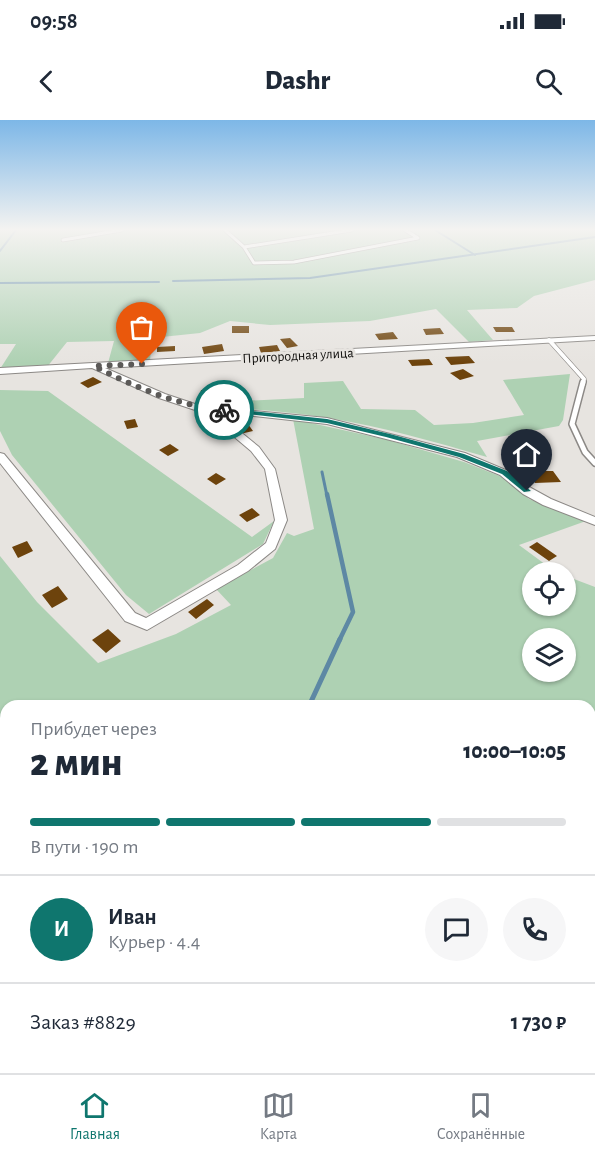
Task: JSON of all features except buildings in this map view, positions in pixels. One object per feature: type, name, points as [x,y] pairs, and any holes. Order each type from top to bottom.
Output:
[{"type":"street","name":"Пригородная улица","points":[[0,371],[595,338]]},
{"type":"street","points":[[0,456],[130,617],[147,624],[243,568],[271,546],[281,520],[270,469],[255,449],[210,412],[162,396],[94,366]]},
{"type":"street","points":[[201,408],[327,421],[461,455],[504,473],[527,491],[547,501],[595,521]]},
{"type":"lane","points":[[549,340],[584,379],[572,424],[585,452],[595,463]]},
{"type":"green space","points":[[0,274],[595,274],[595,280],[534,296],[517,308],[467,310],[493,340],[469,342],[436,309],[370,321],[270,325],[230,321],[200,333],[152,338],[150,361],[108,363],[114,341],[67,342],[47,367],[0,369],[16,344],[0,344]]},
{"type":"green space","points":[[570,374],[563,420],[559,426],[477,441],[487,457],[409,435],[329,418],[267,410],[204,406],[199,403],[304,398],[304,383],[343,381],[361,409],[415,410],[434,425],[473,423],[524,415],[503,380]]},
{"type":"green space","points":[[0,390],[48,391],[252,537],[274,521],[263,544],[149,614],[126,595],[12,455],[0,431]]},
{"type":"green space","points":[[293,419],[388,440],[464,462],[502,477],[529,499],[586,521],[519,545],[542,562],[522,562],[522,616],[576,616],[576,580],[595,587],[595,700],[0,700],[0,556],[37,602],[98,663],[176,634],[231,605],[216,589],[273,558],[287,533],[294,536],[314,529]]},
{"type":"waterway","points":[[173,281],[310,278],[335,274]]},
{"type":"waterway","points":[[0,283],[159,282]]},
{"type":"waterway","points":[[322,472],[327,496]]},
{"type":"waterway","points":[[327,494],[353,612],[339,641]]},
{"type":"waterway","points":[[312,700],[340,639]]},
{"type":"way so far","points":[[142,364],[94,366],[162,396],[201,408],[224,410]]},
{"type":"route","points":[[224,410],[327,421],[388,435],[461,455],[504,473],[527,491]]}]
